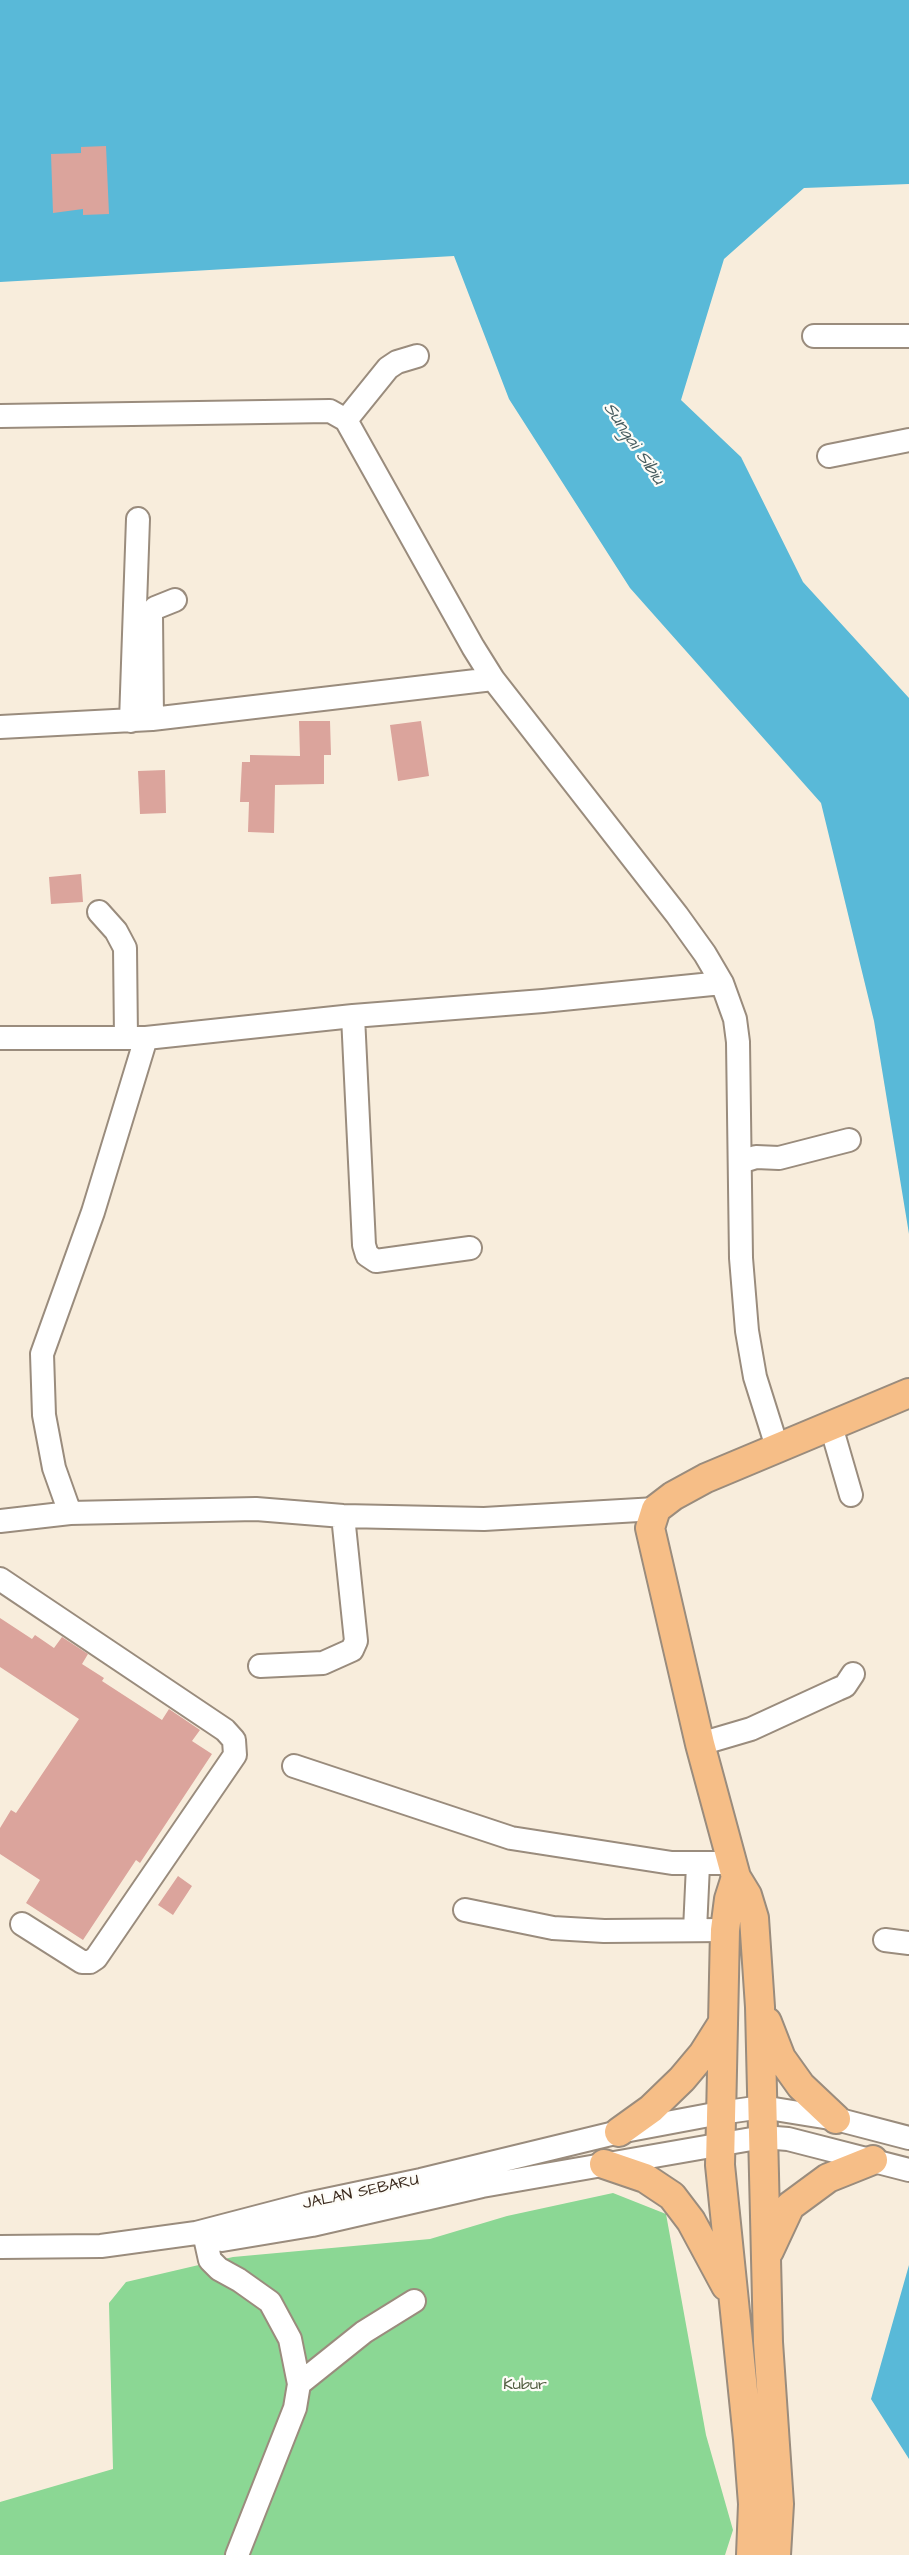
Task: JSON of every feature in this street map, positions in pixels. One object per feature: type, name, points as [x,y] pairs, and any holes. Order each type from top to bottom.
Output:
[{"type":"main road","points":[[776,2555],[779,2504],[768,2342],[760,2007],[754,1918],[747,1894],[734,1870],[700,1744],[650,1528],[656,1509],[706,1478],[909,1393]]},
{"type":"main road","points":[[734,1870],[725,1930],[720,2144],[752,2493],[751,2555]]},
{"type":"main road","points":[[760,2007],[781,2058],[801,2086],[836,2119]]},
{"type":"main road","points":[[618,2132],[651,2109],[682,2079],[703,2054],[722,2023]]},
{"type":"main road","points":[[766,2258],[790,2206],[828,2178],[873,2160]]},
{"type":"main road","points":[[604,2164],[645,2178],[672,2196],[691,2221],[733,2299]]},
{"type":"street","points":[[814,336],[909,336]]},
{"type":"street","points":[[346,420],[388,368],[397,362],[417,356]]},
{"type":"street","points":[[0,416],[330,411],[346,420],[493,679],[677,915],[705,954],[722,983],[735,1018],[738,1042],[741,1258],[747,1331],[755,1377],[777,1447]]},
{"type":"street","points":[[829,456],[909,440]]},
{"type":"street","points":[[138,519],[142,720]]},
{"type":"street","points":[[142,720],[151,614],[155,608],[175,600]]},
{"type":"street","points":[[0,727],[142,720],[493,679]]},
{"type":"street","points":[[70,1513],[52,1458],[44,1415],[42,1354],[93,1212],[136,1038],[125,948],[116,931],[99,912]]},
{"type":"street","points":[[0,1038],[136,1038],[722,983]]},
{"type":"street","points":[[353,1016],[364,1245],[367,1255],[376,1261],[470,1248]]},
{"type":"street","points":[[740,1162],[756,1157],[779,1158],[849,1140]]},
{"type":"street","points":[[831,1426],[851,1495]]},
{"type":"street","points":[[0,1521],[70,1513],[256,1509],[343,1516],[484,1519],[656,1509]]},
{"type":"street","points":[[260,1666],[323,1663],[352,1650],[356,1641],[343,1516]]},
{"type":"street","points":[[0,1579],[225,1730],[234,1740],[235,1755],[96,1958],[90,1962],[82,1962],[22,1924]]},
{"type":"street","points":[[700,1744],[751,1729],[845,1686],[853,1674]]},
{"type":"street","points":[[294,1766],[494,1834],[672,1863],[734,1870]]},
{"type":"street","points":[[695,1930],[698,1865]]},
{"type":"street","points":[[465,1910],[553,1928],[725,1930]]},
{"type":"street","points":[[885,1940],[909,1943]]},
{"type":"street","name":"JALAN SEBARU","points":[[0,2247],[101,2246],[196,2233],[307,2204],[421,2180],[618,2132],[720,2113],[762,2108],[836,2119],[909,2138]]},
{"type":"street","name":"JALAN SEBARU","points":[[0,2260],[107,2259],[312,2225],[482,2186],[763,2137],[788,2139],[909,2170]]},
{"type":"street","points":[[206,2242],[210,2260],[219,2269],[270,2302],[290,2339],[299,2384],[295,2408],[237,2555]]},
{"type":"street","points":[[299,2384],[364,2332],[414,2301]]},
{"type":"green space","name":"Kubur","points":[[613,2193],[666,2214],[706,2435],[733,2530],[725,2555],[0,2555],[0,2502],[113,2469],[109,2303],[126,2282],[233,2257],[430,2239],[507,2216]]},
{"type":"water","name":"Sungai Sibiu","points":[[0,0],[909,0],[909,184],[804,188],[724,259],[681,400],[741,457],[803,582],[909,698],[909,1234],[874,1021],[821,803],[630,588],[509,399],[454,256],[0,282]]},
{"type":"water","points":[[909,2265],[909,2459],[871,2399]]},
{"type":"building","points":[[106,146],[109,214],[83,215],[83,209],[53,213],[51,154],[81,153],[81,147]]},
{"type":"building","points":[[299,721],[330,721],[331,755],[324,755],[324,784],[275,785],[274,833],[248,832],[249,802],[240,802],[242,762],[250,762],[250,755],[300,756]]},
{"type":"building","points":[[421,721],[429,776],[398,781],[390,725]]},
{"type":"building","points":[[165,770],[166,813],[140,814],[138,771]]},
{"type":"building","points":[[81,874],[83,902],[51,904],[49,877]]},
{"type":"building","points":[[0,1618],[32,1639],[35,1635],[54,1648],[62,1637],[88,1654],[82,1664],[104,1678],[102,1681],[162,1720],[169,1709],[200,1730],[192,1741],[212,1754],[140,1863],[136,1860],[83,1940],[26,1903],[40,1880],[0,1854],[0,1828],[11,1810],[16,1813],[79,1719],[0,1667]]},
{"type":"building","points":[[178,1876],[192,1886],[173,1915],[158,1905]]}]
